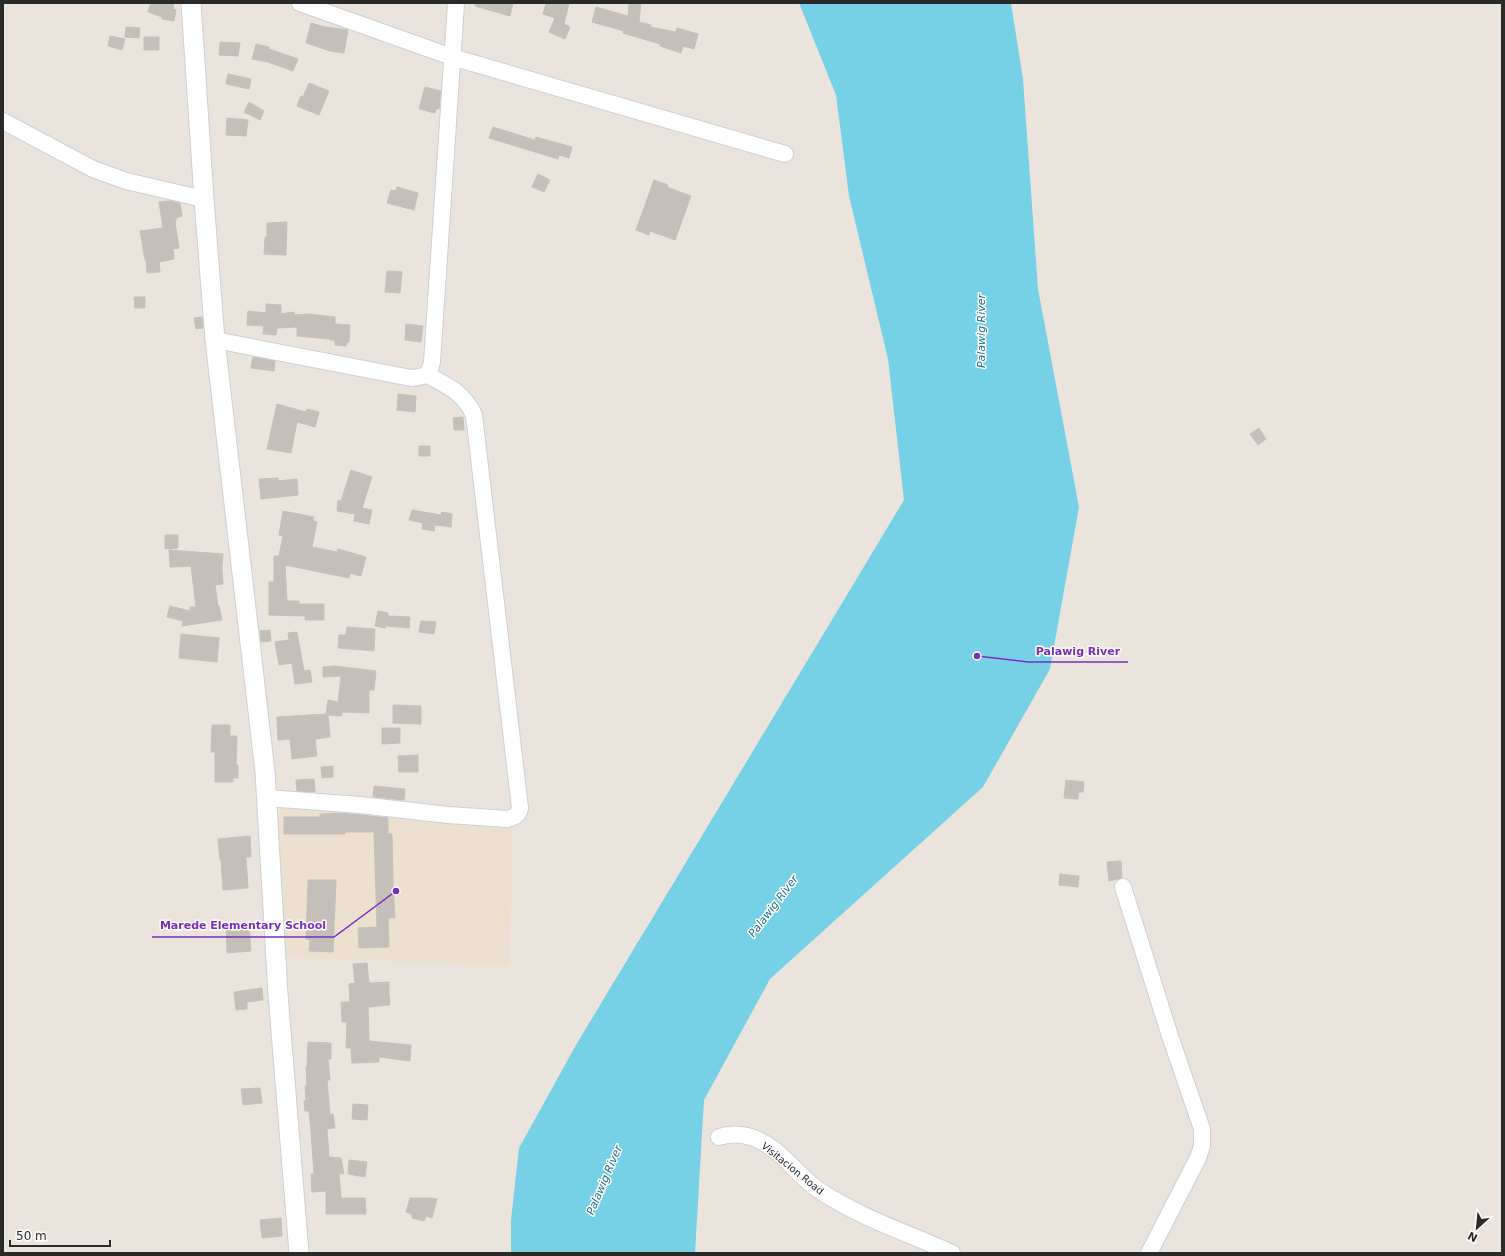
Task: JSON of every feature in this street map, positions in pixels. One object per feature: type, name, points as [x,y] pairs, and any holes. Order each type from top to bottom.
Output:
[{"type":"street","points":[[191,3],[215,340],[265,772],[278,994],[299,1253]]},
{"type":"street","points":[[300,3],[452,57],[785,154]]},
{"type":"street","points":[[215,340],[411,378],[427,375],[432,362],[456,3]]},
{"type":"street","points":[[3,121],[93,169],[126,181],[204,199]]},
{"type":"street","points":[[267,798],[360,805],[448,815],[508,819],[514,817],[519,811],[474,415],[463,397],[453,389],[427,375]]},
{"type":"street","points":[[1123,887],[1170,1036],[1202,1129],[1203,1138],[1198,1158],[1149,1253]]},
{"type":"street","name":"Visitacion Road","points":[[719,1137],[727,1134],[755,1138],[771,1148],[819,1190],[848,1208],[952,1253]]},
{"type":"shaded area","points":[[276,804],[513,825],[509,966],[283,957]]},
{"type":"water","points":[[799,3],[1011,3],[1023,79],[1038,289],[1079,507],[1050,669],[983,787],[770,979],[704,1100],[695,1253],[511,1253],[511,1220],[519,1148],[576,1045],[904,500],[888,359],[849,196],[836,95]]},
{"type":"building","points":[[151,3],[174,3],[173,9],[176,10],[174,21],[162,19],[162,17],[148,12]]},
{"type":"building","points":[[475,3],[513,3],[510,16],[475,6]]},
{"type":"building","points":[[546,3],[569,3],[564,24],[570,27],[565,39],[549,32],[555,18],[543,14]]},
{"type":"building","points":[[629,3],[641,3],[639,22],[651,25],[650,27],[676,32],[677,28],[698,34],[694,49],[683,46],[681,53],[660,46],[660,44],[623,33],[624,31],[592,22],[596,7],[628,16]]},
{"type":"building","points":[[311,23],[325,27],[348,30],[344,53],[330,51],[306,43]]},
{"type":"building","points":[[126,27],[140,28],[139,38],[125,37]]},
{"type":"building","points":[[110,36],[125,39],[122,50],[108,46]]},
{"type":"building","points":[[144,37],[159,37],[159,50],[144,50]]},
{"type":"building","points":[[220,42],[240,43],[238,56],[219,55]]},
{"type":"building","points":[[256,44],[269,47],[269,49],[298,59],[293,71],[268,62],[252,59]]},
{"type":"building","points":[[228,74],[251,79],[249,89],[226,84]]},
{"type":"building","points":[[309,83],[329,91],[319,115],[297,106]]},
{"type":"building","points":[[425,87],[441,91],[439,109],[436,109],[435,113],[419,109]]},
{"type":"building","points":[[249,102],[264,111],[260,120],[244,112]]},
{"type":"building","points":[[227,118],[248,120],[246,136],[226,135]]},
{"type":"building","points":[[493,127],[535,140],[536,137],[572,147],[569,158],[559,155],[558,159],[489,138]]},
{"type":"building","points":[[538,174],[550,180],[544,192],[532,187]]},
{"type":"building","points":[[654,180],[668,185],[667,187],[691,196],[675,240],[650,231],[649,235],[636,230]]},
{"type":"building","points":[[397,187],[418,193],[414,210],[387,203],[391,190],[396,191]]},
{"type":"building","points":[[169,201],[180,203],[182,216],[176,218],[175,222],[179,248],[173,249],[174,259],[159,262],[160,272],[147,273],[140,231],[163,228],[159,202]]},
{"type":"building","points":[[287,222],[286,255],[264,254],[265,237],[267,237],[267,223]]},
{"type":"building","points":[[387,271],[402,272],[400,293],[385,292]]},
{"type":"building","points":[[134,297],[145,297],[145,308],[135,308]]},
{"type":"building","points":[[266,304],[281,305],[281,314],[294,312],[294,315],[309,314],[335,317],[335,324],[350,325],[349,342],[347,342],[346,346],[335,345],[335,340],[297,336],[297,327],[277,328],[276,335],[263,334],[264,326],[247,325],[248,311],[266,313]]},
{"type":"building","points":[[202,317],[203,328],[196,329],[194,318]]},
{"type":"building","points":[[406,324],[423,326],[421,342],[405,340]]},
{"type":"building","points":[[253,357],[275,361],[274,371],[251,368]]},
{"type":"building","points":[[398,394],[416,396],[415,412],[397,410]]},
{"type":"building","points":[[277,404],[306,412],[307,409],[319,412],[315,427],[297,422],[291,453],[267,449]]},
{"type":"building","points":[[463,417],[464,430],[454,430],[453,418]]},
{"type":"building","points":[[1259,428],[1266,439],[1258,445],[1250,434]]},
{"type":"building","points":[[419,446],[430,446],[430,456],[419,456]]},
{"type":"building","points":[[351,470],[372,477],[362,508],[372,510],[369,524],[354,521],[355,514],[337,511],[338,500],[341,501]]},
{"type":"building","points":[[278,478],[278,481],[297,479],[298,495],[261,499],[259,479]]},
{"type":"building","points":[[412,510],[441,515],[442,512],[452,514],[451,527],[435,525],[434,531],[422,529],[423,523],[409,520]]},
{"type":"building","points":[[283,511],[314,517],[313,521],[317,522],[312,547],[337,552],[338,549],[366,557],[361,576],[350,573],[349,578],[285,565],[287,601],[299,601],[299,604],[324,604],[324,620],[305,620],[305,616],[269,615],[269,582],[274,582],[274,556],[279,556],[283,536],[279,535]]},
{"type":"building","points":[[165,535],[178,535],[178,548],[165,549]]},
{"type":"building","points":[[169,550],[223,554],[223,584],[215,585],[222,620],[182,626],[183,621],[167,617],[170,606],[190,611],[190,607],[196,607],[191,566],[170,567]]},
{"type":"building","points":[[378,611],[388,613],[388,616],[410,617],[409,628],[386,626],[385,628],[375,626]]},
{"type":"building","points":[[421,621],[436,622],[434,634],[419,632]]},
{"type":"building","points":[[347,627],[375,629],[374,651],[338,648],[339,635],[346,635]]},
{"type":"building","points":[[270,630],[271,641],[261,642],[260,631]]},
{"type":"building","points":[[297,632],[304,671],[310,670],[312,682],[295,684],[292,663],[279,665],[275,642],[289,640],[288,633]]},
{"type":"building","points":[[181,634],[219,638],[217,662],[179,658]]},
{"type":"building","points":[[335,666],[376,671],[374,690],[369,690],[369,713],[342,712],[342,716],[328,715],[330,737],[315,739],[317,756],[292,759],[290,739],[278,740],[277,717],[326,714],[328,700],[338,702],[341,676],[323,677],[323,667]]},
{"type":"building","points":[[393,705],[421,706],[421,724],[393,723]]},
{"type":"building","points":[[212,725],[230,725],[230,736],[237,736],[236,765],[238,765],[238,778],[233,778],[233,782],[215,782],[215,752],[211,752]]},
{"type":"building","points":[[382,728],[400,728],[400,743],[382,744]]},
{"type":"building","points":[[418,755],[418,772],[399,772],[398,756]]},
{"type":"building","points":[[333,766],[333,777],[322,778],[321,767]]},
{"type":"building","points":[[314,779],[315,792],[297,791],[296,780]]},
{"type":"building","points":[[1066,780],[1084,782],[1083,792],[1079,792],[1078,799],[1064,798]]},
{"type":"building","points":[[374,786],[405,789],[404,800],[373,797]]},
{"type":"building","points":[[341,813],[388,818],[388,834],[392,834],[395,918],[388,918],[389,947],[359,948],[358,928],[377,927],[374,832],[345,832],[345,834],[284,834],[284,817],[320,817],[320,814]]},
{"type":"building","points":[[250,836],[251,857],[246,857],[248,888],[223,890],[218,839]]},
{"type":"building","points":[[1121,861],[1122,878],[1109,881],[1107,862]]},
{"type":"building","points":[[1060,874],[1079,876],[1078,887],[1059,885]]},
{"type":"building","points":[[308,880],[336,880],[333,952],[309,951],[310,940],[306,939]]},
{"type":"building","points":[[249,925],[251,951],[227,953],[226,926]]},
{"type":"building","points":[[367,963],[369,983],[389,982],[390,1005],[368,1007],[369,1041],[411,1045],[410,1061],[379,1057],[379,1062],[352,1063],[351,1048],[346,1048],[347,1022],[342,1022],[341,1002],[350,1002],[349,984],[355,983],[353,964]]},
{"type":"building","points":[[262,988],[263,1000],[247,1002],[247,1009],[236,1010],[234,992]]},
{"type":"building","points":[[308,1042],[331,1043],[331,1059],[328,1059],[330,1080],[327,1080],[330,1115],[333,1114],[335,1128],[327,1129],[329,1157],[341,1158],[344,1174],[339,1173],[341,1198],[365,1198],[366,1214],[326,1214],[326,1191],[312,1192],[311,1174],[314,1174],[311,1132],[309,1111],[305,1111],[304,1101],[306,1101],[305,1086],[307,1086],[306,1067]]},
{"type":"building","points":[[260,1088],[262,1103],[243,1105],[241,1089]]},
{"type":"building","points":[[353,1104],[368,1105],[367,1120],[352,1119]]},
{"type":"building","points":[[349,1160],[367,1162],[365,1177],[348,1174]]},
{"type":"building","points":[[410,1198],[437,1199],[432,1218],[426,1216],[424,1221],[412,1218],[412,1214],[406,1212]]},
{"type":"building","points":[[281,1218],[282,1236],[262,1238],[260,1220]]},
{"type":"place","name":"Palawig River","points":[[977,656]]},
{"type":"place","name":"Marede Elementary School","points":[[396,891]]}]
